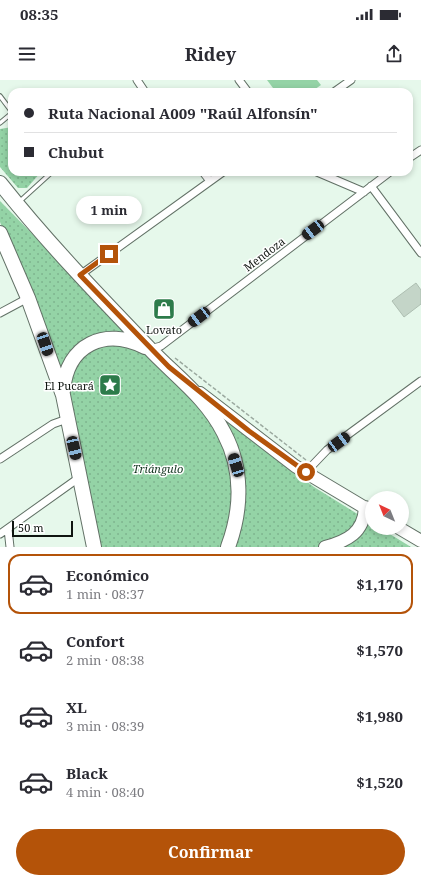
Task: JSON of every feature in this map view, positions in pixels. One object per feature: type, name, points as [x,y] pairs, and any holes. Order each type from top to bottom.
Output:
[{"type":"highway","points":[[0,183],[80,275],[155,348],[188,384],[216,419],[225,433],[236,465],[238,478],[238,505],[236,519],[228,547]]},
{"type":"highway","points":[[0,233],[28,298],[63,395],[94,547]]},
{"type":"highway","points":[[63,395],[64,376],[69,364],[78,352],[90,344],[101,339],[121,338],[155,348]]},
{"type":"main road","points":[[188,384],[365,507]]},
{"type":"main road","points":[[325,547],[344,542],[357,531],[365,516]]},
{"type":"main road","points":[[409,534],[421,541]]},
{"type":"street","points":[[340,88],[351,80]]},
{"type":"street","points":[[206,176],[210,181]]},
{"type":"street","points":[[80,275],[217,176]]},
{"type":"street","points":[[326,176],[364,192]]},
{"type":"street","name":"Mendoza","points":[[155,348],[385,176]]},
{"type":"street","points":[[371,186],[421,253]]},
{"type":"street","points":[[0,313],[28,298]]},
{"type":"street","points":[[309,468],[327,450],[421,381]]},
{"type":"street","points":[[0,459],[53,424],[67,419]]},
{"type":"street","points":[[0,534],[80,477]]},
{"type":"street","points":[[8,529],[10,547]]},
{"type":"lane","points":[[0,96],[8,107]]},
{"type":"lane","points":[[0,123],[8,116]]},
{"type":"lane","points":[[17,204],[48,176]]},
{"type":"path","points":[[155,348],[295,452],[309,468]]},
{"type":"green space","points":[[267,80],[317,80],[321,85],[317,88],[273,88]]},
{"type":"green space","points":[[8,128],[8,176],[38,176],[27,188],[18,188],[0,167],[0,129]]},
{"type":"green space","name":"Triángulo","points":[[0,201],[180,384],[314,487],[365,519],[365,535],[391,535],[411,547],[93,547],[45,344],[0,222]]},
{"type":"building","points":[[416,283],[421,290],[421,304],[404,317],[392,301]]},
{"type":"place","name":"Lovato","points":[[164,309]]},
{"type":"place","name":"El Pucará","points":[[110,385]]},
{"type":"route","points":[[109,254],[80,275],[149,349],[188,384],[249,431],[306,472]]}]
